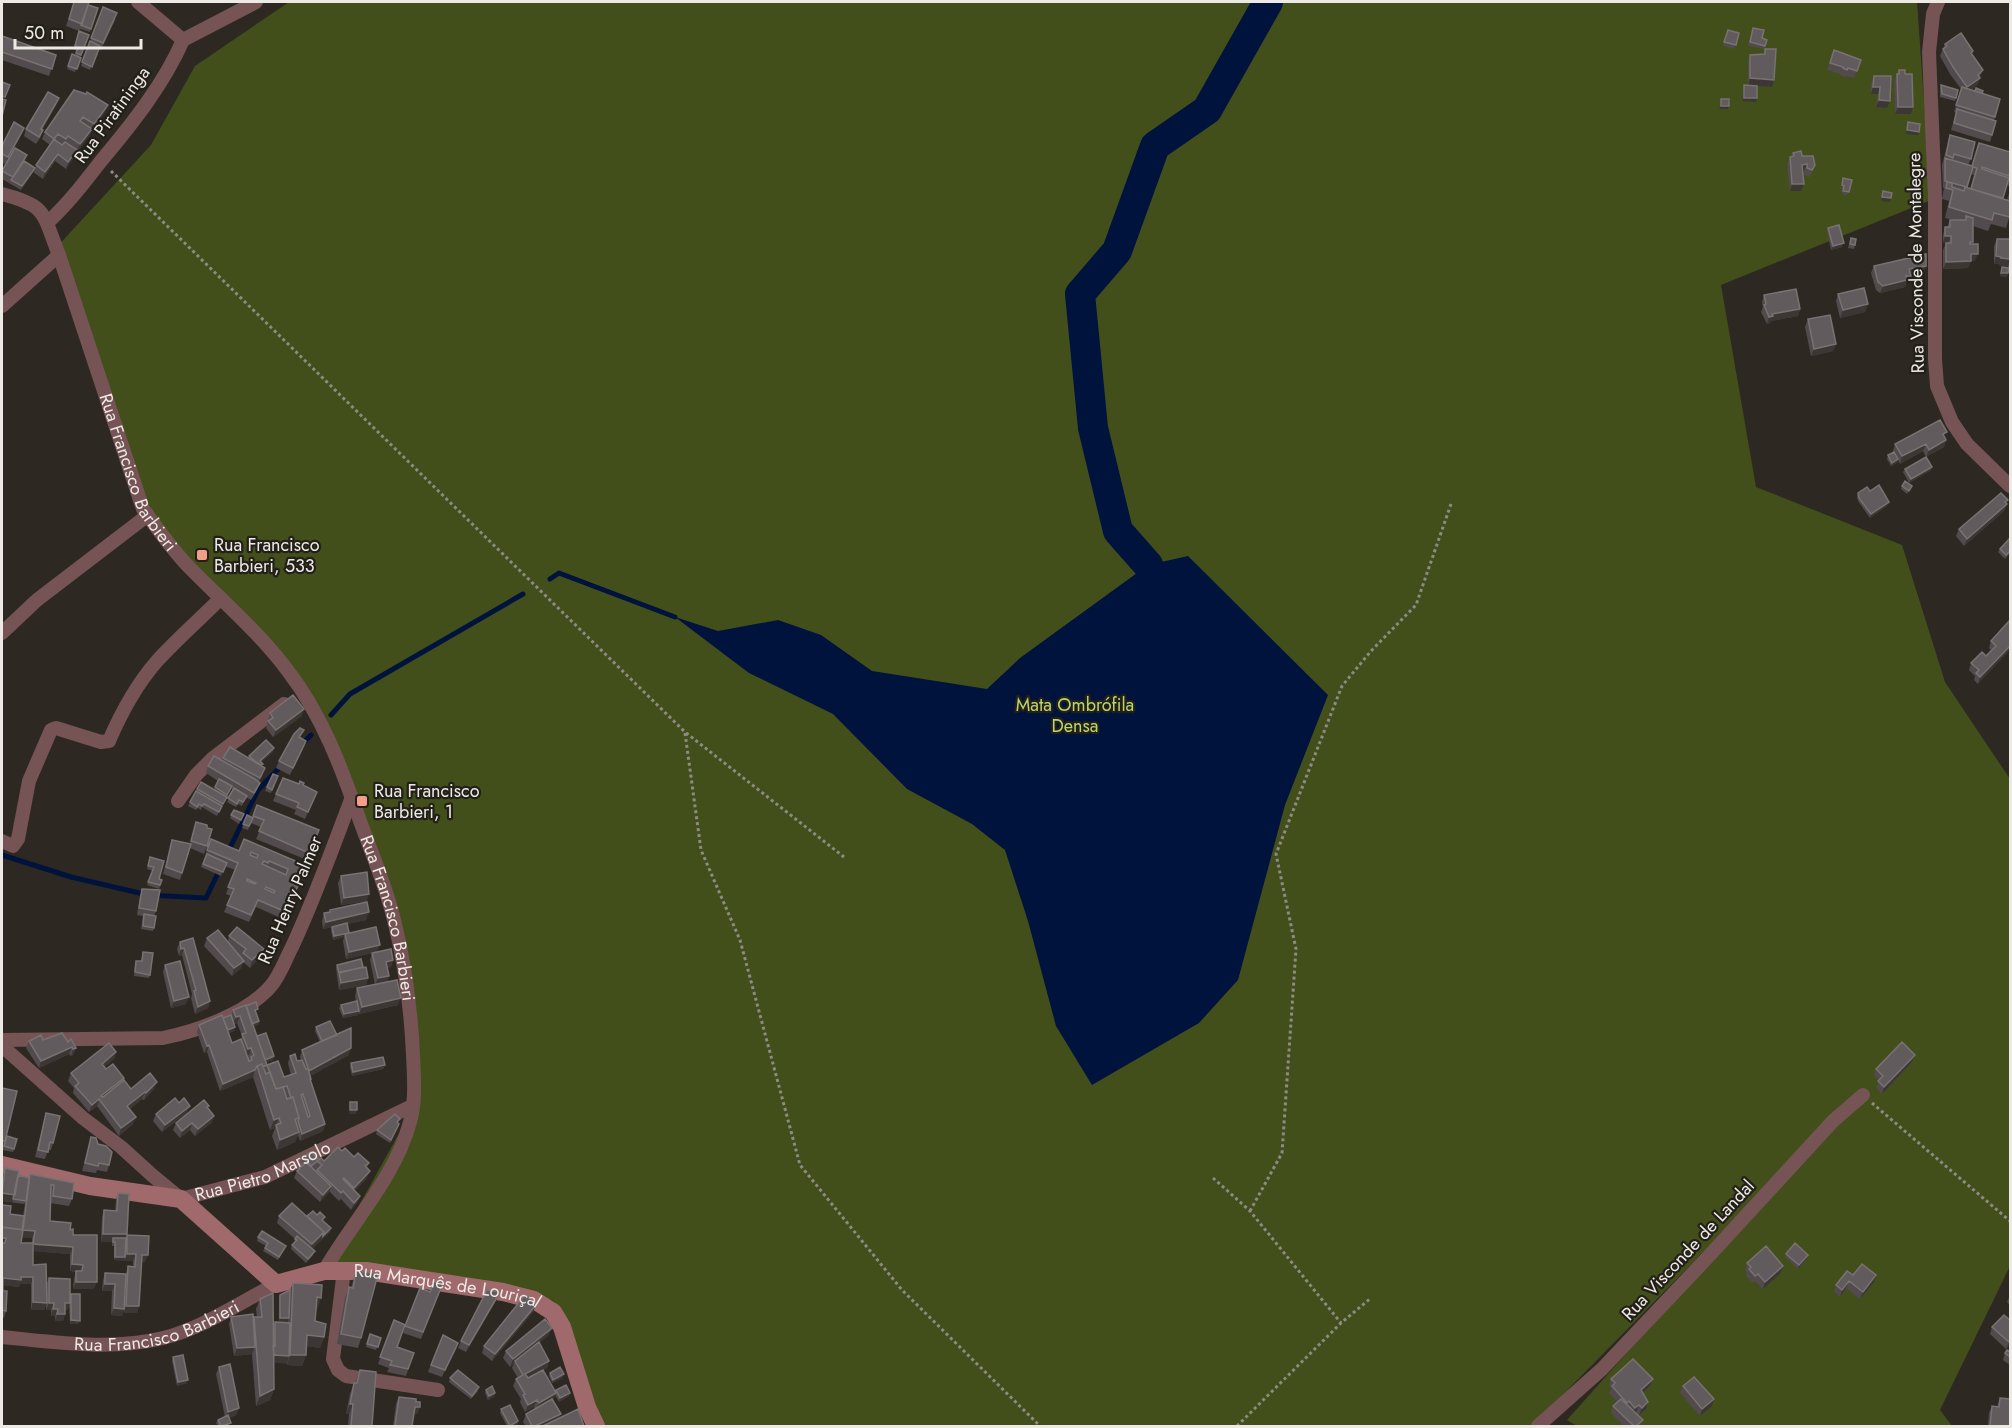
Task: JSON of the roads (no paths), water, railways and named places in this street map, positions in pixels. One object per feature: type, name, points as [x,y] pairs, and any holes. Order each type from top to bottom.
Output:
[{"type":"main road","name":"Rua Pietro Marsolo","points":[[2,1165],[90,1186],[181,1199]]},
{"type":"main road","points":[[181,1199],[276,1284]]},
{"type":"main road","name":"Rua Marquês de Louriçal","points":[[324,1271],[344,1270],[399,1275],[422,1281],[503,1292],[544,1305],[553,1312],[566,1336],[587,1407],[596,1426]]},
{"type":"main road","name":"Rua Francisco Barbieri","points":[[276,1284],[324,1271]]},
{"type":"street","points":[[138,2],[183,40],[256,2]]},
{"type":"street","name":"Rua Visconde de Montalegre","points":[[1935,8],[1929,52],[1935,198],[1937,386],[1948,414],[1967,444],[2010,486]]},
{"type":"street","name":"Rua Piratininga","points":[[47,223],[63,209],[153,94],[183,40]]},
{"type":"street","points":[[2,194],[26,200],[38,208],[47,223]]},
{"type":"street","name":"Rua Francisco Barbieri","points":[[47,223],[138,498],[160,534],[279,660],[303,691],[334,752],[352,797],[375,857],[394,920],[406,983],[412,1033],[410,1124],[390,1170],[324,1271]]},
{"type":"street","points":[[2,306],[58,255]]},
{"type":"street","points":[[2,633],[37,600],[148,515]]},
{"type":"street","points":[[2,841],[13,846],[18,839],[29,782],[51,730],[56,728],[101,742],[110,741],[116,724],[156,662],[221,598]]},
{"type":"street","points":[[178,801],[196,775],[213,758],[303,691]]},
{"type":"street","name":"Rua Henry Palmer","points":[[2,1040],[163,1038],[185,1034],[207,1025],[258,998],[277,978],[304,922],[352,797]]},
{"type":"street","points":[[2,1046],[82,1118],[121,1147],[181,1199]]},
{"type":"street","name":"Rua Visconde de Landal","points":[[1538,1426],[1602,1369],[1833,1121],[1863,1095]]},
{"type":"street","name":"Rua Pietro Marsolo","points":[[181,1199],[265,1177],[412,1106]]},
{"type":"street","points":[[344,1270],[333,1359],[338,1370],[346,1376],[438,1390]]},
{"type":"street","name":"Rua Francisco Barbieri","points":[[2,1337],[89,1345],[164,1338],[194,1327],[276,1284]]},
{"type":"water","points":[[1188,556],[1328,695],[1285,805],[1238,980],[1199,1023],[1092,1085],[1056,1026],[1028,921],[1005,850],[972,824],[907,789],[833,714],[749,673],[675,617],[718,631],[778,620],[821,635],[872,671],[987,689],[1020,658],[1148,565]]},
{"type":"waterway","points":[[1148,565],[1118,531],[1093,428],[1080,294],[1117,251],[1155,146],[1207,110],[1268,2]]},
{"type":"waterway","points":[[550,579],[559,573],[675,617]]},
{"type":"waterway","points":[[331,715],[350,694],[523,594]]},
{"type":"waterway","points":[[301,745],[311,735]]},
{"type":"waterway","points":[[228,852],[258,790],[283,764]]},
{"type":"waterway","points":[[2,855],[71,877],[148,895],[206,898],[220,869]]},
{"type":"place","name":"Rua Francisco Barbieri, 533","points":[[202,555]]},
{"type":"place","name":"Rua Francisco Barbieri, 1","points":[[362,801]]},
{"type":"park label","name":"Mata Ombrófila Densa","points":[[1075,715]]}]
